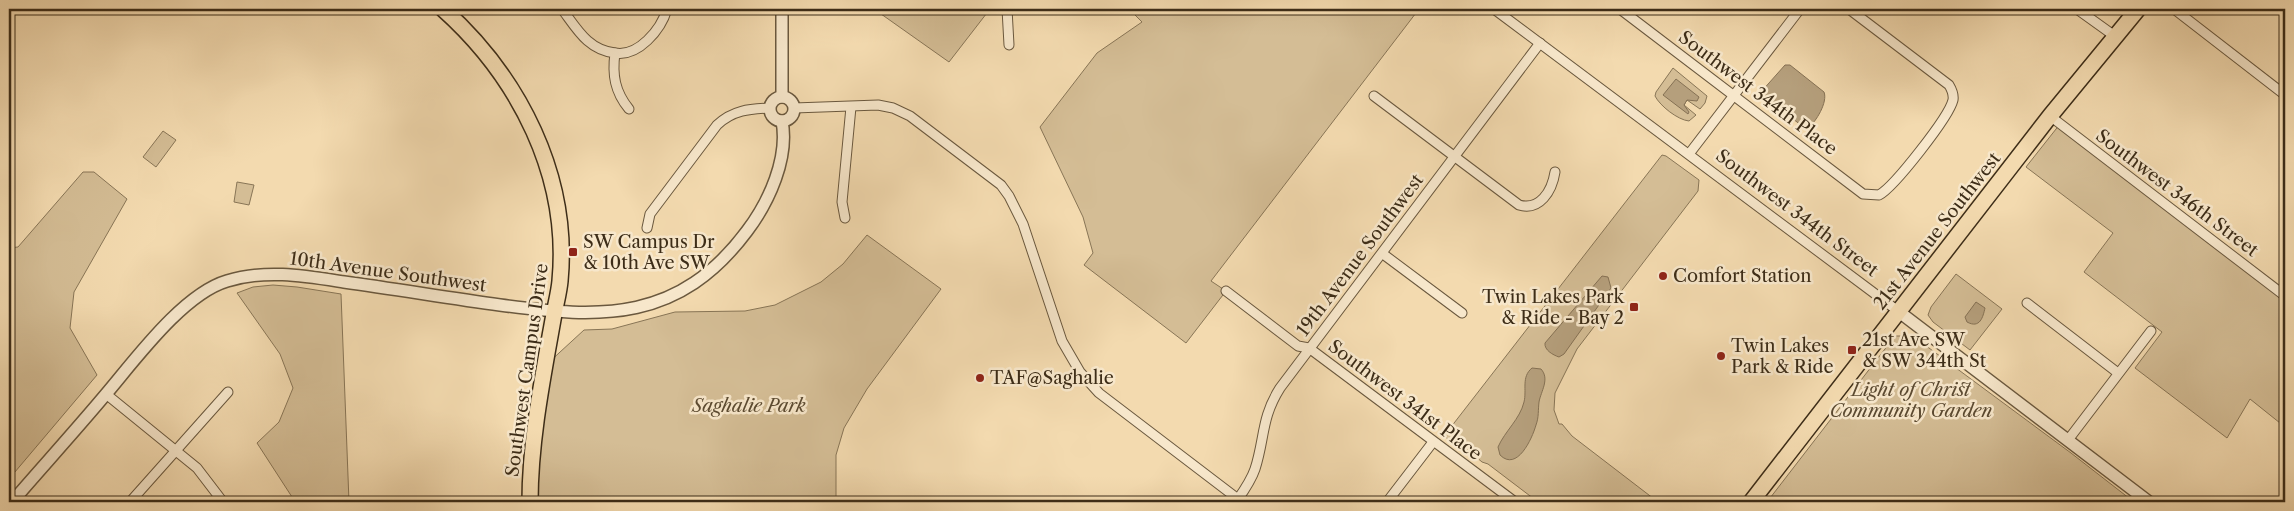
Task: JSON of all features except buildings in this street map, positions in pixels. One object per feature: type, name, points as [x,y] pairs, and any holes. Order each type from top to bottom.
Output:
[{"type":"main road","name":"Southwest Campus Drive","points":[[443,9],[463,27],[496,67],[528,118],[544,152],[552,184],[561,253],[560,281],[537,419],[530,481],[530,502]]},
{"type":"main road","name":"21st Avenue Southwest","points":[[1752,502],[2050,116],[2138,9]]},
{"type":"street","points":[[562,9],[581,35],[593,47],[605,52],[622,54],[633,51],[647,41],[666,15],[667,9]]},
{"type":"street","points":[[782,9],[782,97]]},
{"type":"street","points":[[1007,9],[1010,45]]},
{"type":"street","name":"Southwest 344th Street","points":[[1494,9],[1898,311],[2149,502]]},
{"type":"street","name":"Southwest 344th Place","points":[[1620,9],[1864,194],[1879,195],[1893,185],[1944,117],[1953,98],[1949,85],[1849,9]]},
{"type":"street","points":[[1689,154],[1800,9]]},
{"type":"street","points":[[2077,9],[2116,38]]},
{"type":"street","points":[[2174,9],[2285,95]]},
{"type":"street","name":"19th Avenue Southwest","points":[[1237,501],[1255,468],[1262,430],[1271,404],[1309,348],[1383,254],[1540,43]]},
{"type":"street","points":[[615,53],[613,75],[621,99],[629,109]]},
{"type":"street","points":[[1374,96],[1515,203],[1523,206],[1532,206],[1541,202],[1550,189],[1555,172]]},
{"type":"street","points":[[782,97],[790,100],[794,108],[790,118],[782,121],[772,116],[770,108],[774,100],[782,97]]},
{"type":"street","points":[[794,108],[878,105],[893,108],[910,116],[1001,185],[1023,224],[1062,342],[1080,372],[1099,393],[1237,501]]},
{"type":"street","points":[[845,218],[842,202],[851,107]]},
{"type":"street","points":[[647,228],[650,214],[717,125],[726,116],[742,110],[770,108]]},
{"type":"street","name":"Southwest 346th Street","points":[[2050,116],[2285,296]]},
{"type":"street","name":"10th Avenue Southwest","points":[[12,502],[165,327],[186,306],[206,291],[224,282],[252,275],[293,274],[554,313],[615,312],[644,307],[671,297],[711,272],[742,238],[765,202],[780,163],[784,141],[782,121]]},
{"type":"street","points":[[1383,254],[1462,313]]},
{"type":"street","name":"Southwest 341st Place","points":[[1226,292],[1298,346],[1309,348],[1515,502]]},
{"type":"street","points":[[2026,303],[2118,373]]},
{"type":"street","points":[[2068,440],[2151,331]]},
{"type":"street","points":[[130,502],[228,392]]},
{"type":"street","points":[[106,394],[197,468],[223,502]]},
{"type":"street","points":[[1387,502],[1433,442]]},
{"type":"green space","points":[[874,9],[990,9],[949,62]]},
{"type":"green space","points":[[1129,9],[1419,9],[1211,281],[1226,291],[1186,343],[1084,265],[1093,253],[1083,217],[1040,127],[1097,53],[1142,22]]},
{"type":"green space","points":[[1673,68],[1707,96],[1705,103],[1700,109],[1687,100],[1684,105],[1696,115],[1689,121],[1670,112],[1655,96]]},
{"type":"green space","points":[[2060,124],[2285,296],[2285,427],[2250,399],[2227,438],[2135,368],[2162,332],[2084,272],[2113,233],[2026,167]]},
{"type":"green space","points":[[163,131],[176,140],[156,167],[143,157]]},
{"type":"green space","points":[[1662,155],[1699,180],[1698,191],[1577,349],[1555,393],[1554,410],[1559,424],[1562,424],[1572,436],[1658,502],[1538,502],[1488,464],[1482,462],[1468,450],[1470,455],[1444,436]]},
{"type":"green space","points":[[83,172],[94,172],[127,199],[74,292],[70,328],[97,375],[9,479],[9,248],[18,247]]},
{"type":"green space","points":[[237,182],[254,185],[249,205],[234,202]]},
{"type":"green space","name":"Saghalie Park","points":[[867,235],[941,289],[867,389],[844,428],[836,455],[836,501],[530,502],[547,364],[584,330],[612,329],[675,312],[745,311],[775,305],[821,282],[843,264]]},
{"type":"green space","points":[[1956,274],[2002,309],[1970,350],[1933,322],[1928,315],[1931,307]]},
{"type":"green space","points":[[273,285],[341,294],[349,502],[293,502],[292,497],[257,443],[279,422],[293,388],[280,354],[237,293],[253,287]]},
{"type":"green space","name":"Light of Christ Community Garden","points":[[1895,336],[1912,336],[2071,453],[2134,502],[1767,502]]},
{"type":"shaded area","points":[[1785,65],[1790,65],[1824,92],[1824,101],[1820,111],[1808,128],[1801,125],[1761,95],[1761,92]]},
{"type":"shaded area","points":[[1676,79],[1699,97],[1697,101],[1687,100],[1684,105],[1689,112],[1688,114],[1663,95]]},
{"type":"shaded area","points":[[1602,276],[1608,277],[1611,288],[1564,354],[1559,357],[1552,354],[1547,350],[1545,343]]},
{"type":"shaded area","points":[[1976,302],[1985,308],[1980,321],[1971,324],[1967,322],[1965,317]]},
{"type":"shaded area","points":[[1532,368],[1541,369],[1545,377],[1539,402],[1537,422],[1523,452],[1518,457],[1506,459],[1500,455],[1498,447],[1522,408],[1525,397],[1525,380]]},
{"type":"place","name":"SW Campus Dr & 10th Ave SW","points":[[573,252]]},
{"type":"place","name":"Comfort Station","points":[[1663,276]]},
{"type":"place","name":"Twin Lakes Park & Ride - Bay 2","points":[[1634,307]]},
{"type":"place","name":"21st Ave SW & SW 344th St","points":[[1852,350]]},
{"type":"place","name":"Twin Lakes Park & Ride","points":[[1721,356]]},
{"type":"place","name":"TAF@Saghalie","points":[[980,378]]}]
